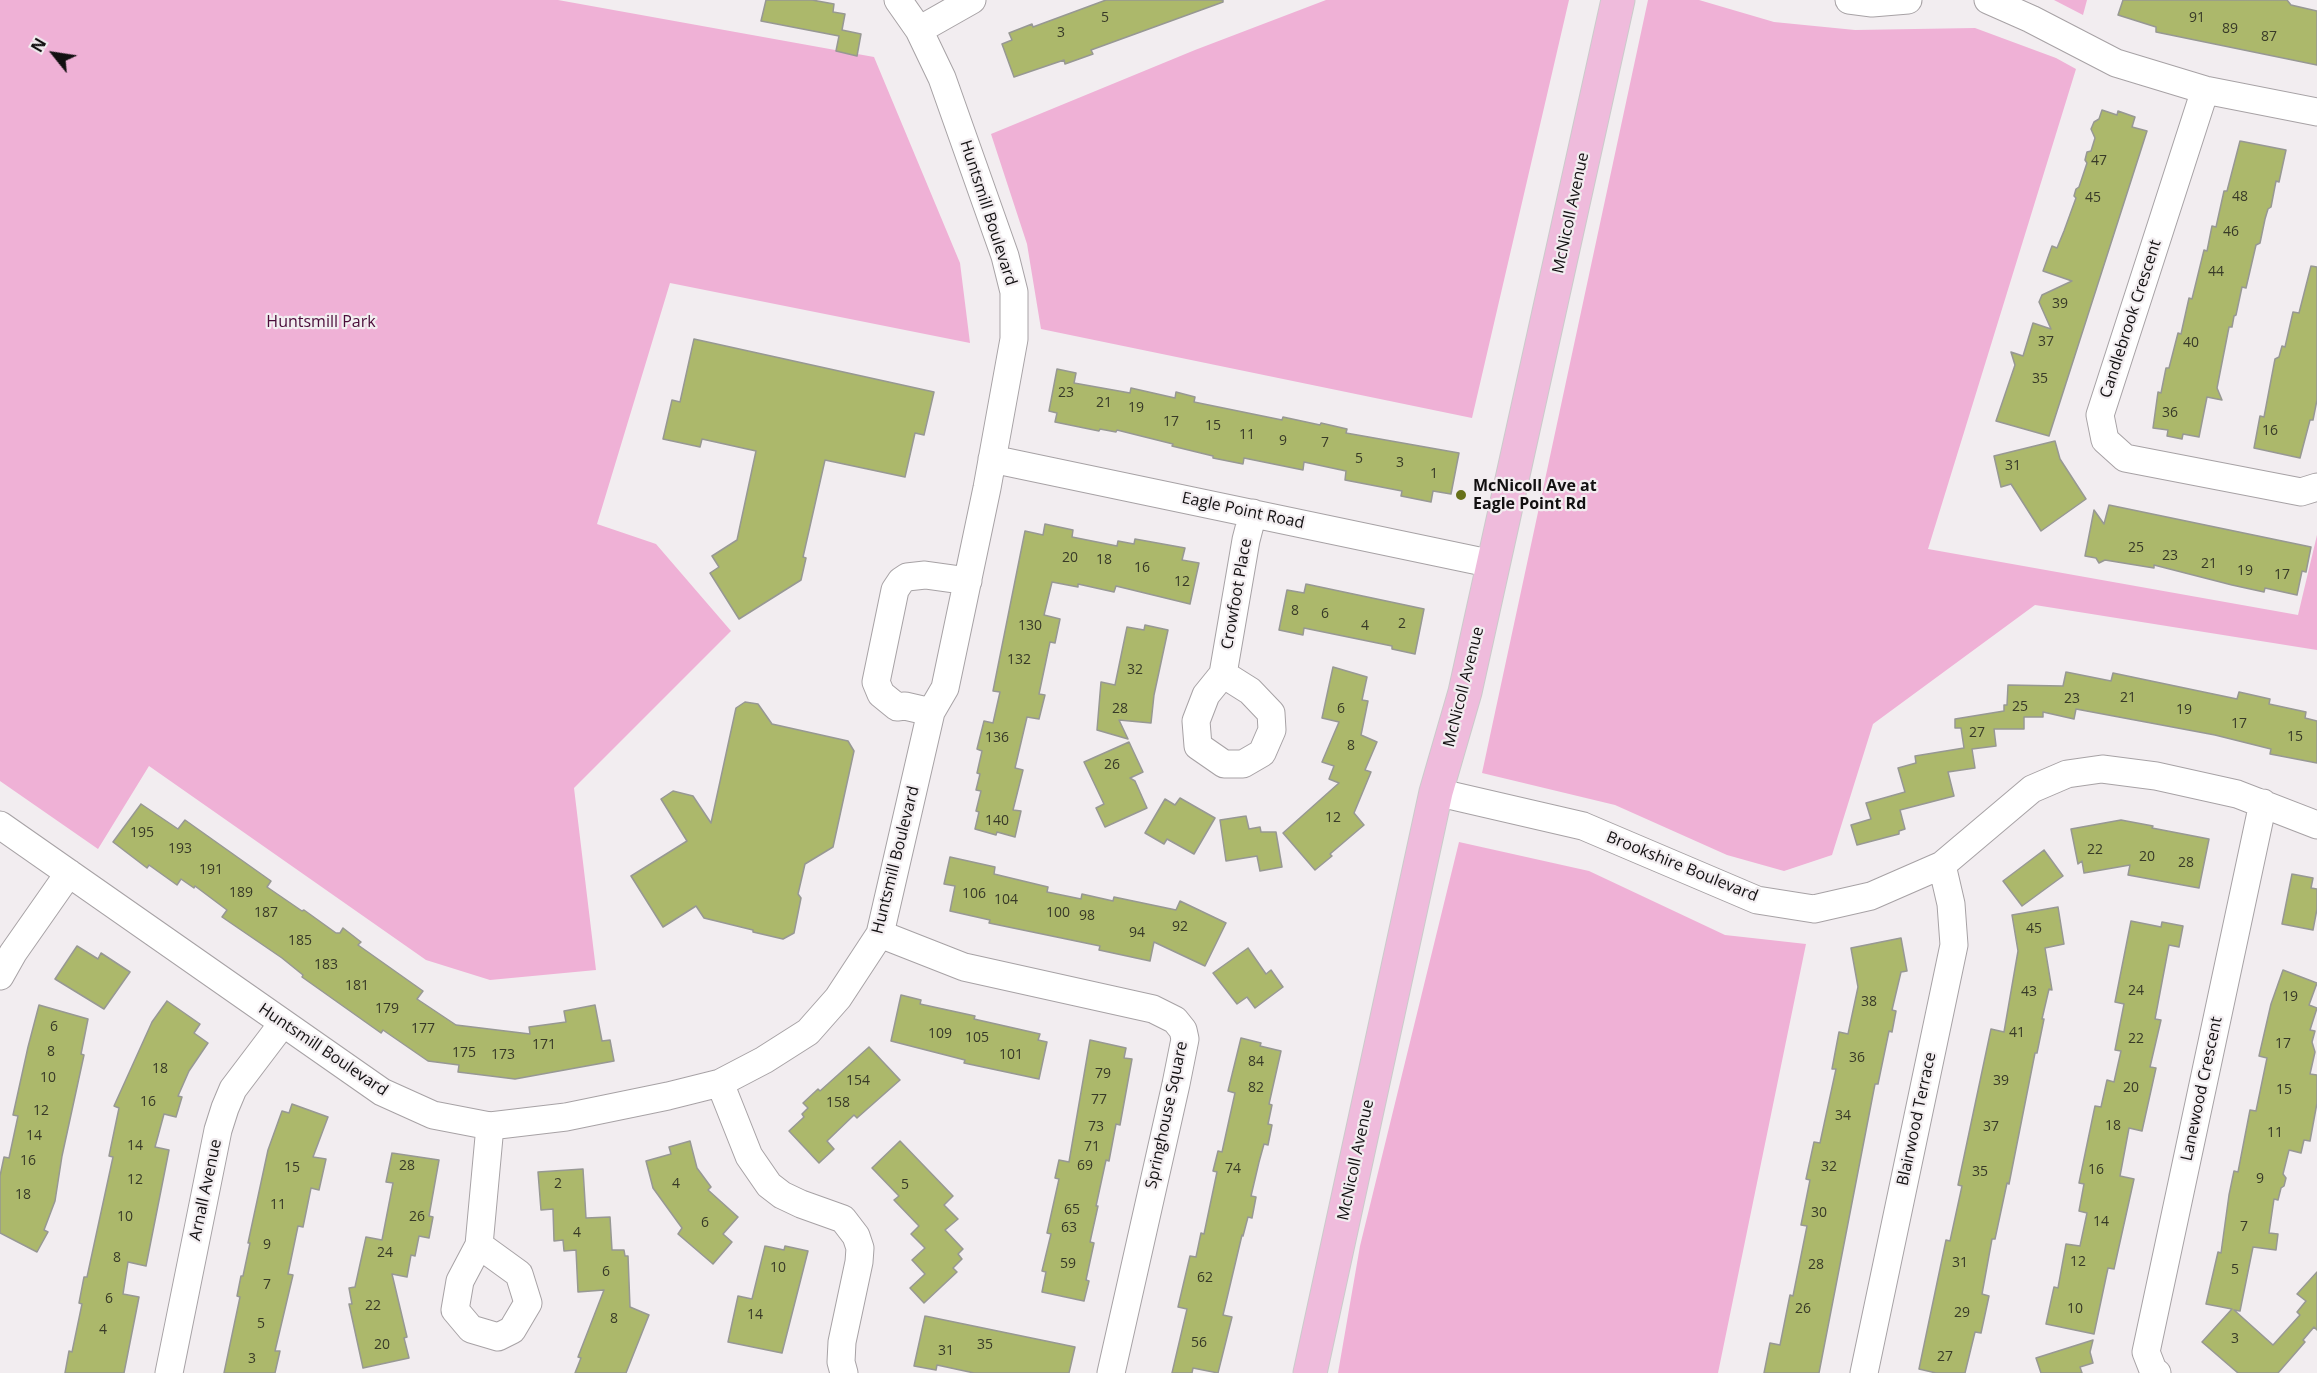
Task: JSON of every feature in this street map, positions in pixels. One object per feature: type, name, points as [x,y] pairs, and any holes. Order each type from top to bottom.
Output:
[{"type":"main road","name":"McNicoll Avenue","points":[[1310,1373],[1436,792],[1465,692],[1618,0]]},
{"type":"street","name":"Huntsmill Boulevard","points":[[0,825],[382,1092],[433,1115],[490,1126],[566,1117],[668,1096],[720,1083],[764,1060],[808,1032],[838,998],[880,934],[931,712],[945,688],[968,581],[1014,339],[1014,292],[1005,256],[942,78],[919,30],[898,0]]},
{"type":"street","points":[[919,30],[972,0]]},
{"type":"street","points":[[1849,0],[1872,3],[1908,0]]},
{"type":"street","points":[[1988,0],[2031,19],[2116,63],[2205,90],[2317,112]]},
{"type":"street","name":"Candlebrook Crescent","points":[[2205,90],[2100,415],[2105,440],[2125,458],[2301,492],[2317,487]]},
{"type":"street","name":"Eagle Point Road","points":[[992,459],[1494,564]]},
{"type":"street","name":"Crowfoot Place","points":[[1223,674],[1252,513]]},
{"type":"street","points":[[931,712],[905,706],[897,707],[881,694],[876,682],[895,590],[907,577],[925,575],[968,581]]},
{"type":"street","name":"Brookshire Boulevard","points":[[1436,792],[1583,826],[1757,900],[1814,909],[1871,896],[1942,865],[2032,789],[2067,774],[2102,769],[2156,776],[2237,794],[2317,825]]},
{"type":"street","name":"Lanewood Crescent","points":[[2157,1373],[2153,1370],[2146,1352],[2263,803]]},
{"type":"street","name":"Blairwood Terrace","points":[[1864,1373],[1954,945],[1951,904],[1942,865]]},
{"type":"street","points":[[0,975],[69,873]]},
{"type":"street","name":"Springhouse Square","points":[[880,934],[964,967],[1153,1009],[1175,1020],[1183,1030],[1185,1040],[1111,1373]]},
{"type":"street","name":"Arnall Avenue","points":[[168,1373],[218,1130],[225,1108],[233,1089],[283,1023]]},
{"type":"street","points":[[720,1083],[749,1156],[769,1185],[782,1195],[801,1204],[843,1220],[856,1236],[860,1248],[860,1262],[842,1342],[841,1362],[844,1373]]},
{"type":"street","points":[[479,1245],[490,1126]]},
{"type":"green space","name":"Huntsmill Park","points":[[0,0],[558,0],[874,57],[960,263],[970,343],[670,283],[597,524],[656,544],[731,631],[574,788],[596,970],[490,980],[426,960],[149,766],[98,849],[0,781]]},
{"type":"green space","points":[[1326,0],[1569,0],[1472,418],[1041,329],[1027,244],[991,134],[1195,50]]},
{"type":"green space","points":[[1648,0],[1699,0],[1774,22],[1855,30],[1975,28],[2056,58],[2076,69],[1928,549],[2298,615],[2317,535],[2317,650],[2035,605],[1873,724],[1832,855],[1784,871],[1727,855],[1615,805],[1482,773]]},
{"type":"green space","points":[[2054,0],[2087,0],[2083,15]]},
{"type":"green space","points":[[1459,842],[1589,871],[1725,935],[1806,944],[1718,1373],[1338,1373],[1360,1246]]},
{"type":"building","points":[[766,0],[812,0],[834,4],[833,12],[845,14],[842,30],[861,34],[857,56],[836,51],[839,36],[761,21]]},
{"type":"building","points":[[1106,0],[1223,0],[1223,2],[1091,50],[1093,54],[1065,64],[1064,60],[1014,77],[1002,44],[1012,40],[1009,33],[1032,24],[1033,27]]},
{"type":"building","points":[[2123,0],[2287,0],[2291,5],[2317,11],[2317,65],[2156,32],[2156,27],[2118,15]]},
{"type":"building","points":[[2102,110],[2117,115],[2118,111],[2135,117],[2132,127],[2147,131],[2049,436],[1996,421],[2015,365],[2011,352],[2023,356],[2033,323],[2051,329],[2039,302],[2042,295],[2072,281],[2043,271],[2052,246],[2057,248],[2064,231],[2076,198],[2074,196],[2076,189],[2079,187],[2087,163],[2085,160],[2087,152],[2091,151],[2095,138],[2091,129],[2094,122],[2099,119]]},
{"type":"building","points":[[2240,141],[2286,150],[2279,182],[2276,181],[2260,243],[2256,245],[2246,288],[2242,287],[2236,315],[2232,327],[2229,327],[2217,388],[2222,400],[2207,397],[2199,437],[2183,434],[2182,439],[2167,436],[2168,430],[2153,428],[2158,392],[2161,393],[2166,368],[2169,368],[2178,333],[2181,334],[2189,298],[2192,299],[2212,226],[2216,227],[2224,191],[2227,191]]},
{"type":"building","points":[[2311,266],[2317,267],[2317,400],[2300,458],[2254,448],[2260,416],[2264,417],[2275,359],[2279,357],[2282,346],[2285,347],[2293,312],[2299,313]]},
{"type":"building","points":[[694,339],[934,392],[924,435],[915,433],[905,477],[825,460],[803,557],[806,558],[801,580],[739,619],[710,573],[719,567],[712,556],[737,540],[756,451],[702,439],[700,447],[663,439],[672,400],[680,402]]},
{"type":"building","points":[[1057,369],[1076,373],[1074,383],[1130,393],[1131,388],[1175,398],[1176,392],[1195,397],[1194,402],[1282,420],[1283,417],[1320,425],[1321,423],[1347,429],[1346,433],[1459,453],[1451,494],[1433,491],[1431,502],[1401,496],[1402,491],[1345,480],[1346,471],[1304,462],[1303,470],[1244,458],[1243,464],[1213,458],[1213,456],[1172,446],[1173,444],[1117,430],[1116,432],[1100,429],[1099,431],[1055,422],[1057,413],[1049,411]]},
{"type":"building","points":[[2055,441],[2060,459],[2086,499],[2041,531],[2011,484],[2001,487],[1994,456]]},
{"type":"building","points":[[2109,505],[2311,547],[2306,572],[2302,571],[2297,595],[2265,588],[2264,592],[2154,565],[2154,568],[2105,560],[2099,563],[2096,558],[2085,556],[2094,510],[2104,524]]},
{"type":"building","points":[[1045,524],[1073,530],[1072,537],[1117,546],[1118,541],[1134,544],[1135,539],[1185,548],[1182,560],[1199,563],[1190,604],[1116,586],[1114,592],[1078,584],[1078,587],[1052,582],[1044,615],[1060,619],[1055,643],[1050,642],[1039,694],[1045,695],[1039,719],[1027,717],[1015,768],[1023,770],[1013,810],[1021,811],[1015,837],[997,832],[996,835],[975,829],[979,812],[976,811],[981,791],[976,790],[980,774],[977,773],[982,751],[977,749],[984,721],[993,723],[1000,692],[993,691],[1025,531],[1043,535]]},
{"type":"building","points":[[1306,584],[1424,609],[1415,654],[1392,649],[1392,646],[1304,628],[1303,635],[1279,630],[1287,590],[1304,593]]},
{"type":"building","points":[[1145,625],[1168,630],[1154,695],[1151,723],[1119,720],[1128,739],[1097,730],[1101,682],[1115,685],[1127,627],[1144,630]]},
{"type":"building","points":[[1333,667],[1367,677],[1362,700],[1368,701],[1361,735],[1377,742],[1365,770],[1371,772],[1354,813],[1364,825],[1315,870],[1283,833],[1339,783],[1329,779],[1334,766],[1322,762],[1339,722],[1322,718]]},
{"type":"building","points":[[2066,672],[2111,681],[2113,673],[2237,699],[2239,692],[2270,699],[2269,704],[2306,712],[2305,718],[2317,721],[2317,763],[2270,754],[2271,749],[2215,735],[2076,709],[2074,719],[2043,712],[2043,717],[2024,717],[2024,729],[1994,729],[1996,746],[1972,749],[1975,768],[1948,772],[1954,796],[1900,810],[1905,829],[1899,831],[1899,834],[1857,845],[1851,825],[1871,819],[1866,803],[1905,792],[1898,768],[1916,763],[1915,756],[1964,748],[1961,728],[1955,728],[1955,719],[2004,711],[2004,705],[2007,705],[2008,685],[2063,686]]},
{"type":"building","points":[[745,702],[758,704],[772,724],[848,741],[854,751],[833,847],[805,864],[798,894],[801,898],[794,933],[783,939],[704,918],[696,906],[663,927],[631,876],[687,841],[661,799],[673,791],[693,796],[711,823],[736,708]]},
{"type":"building","points":[[1129,742],[1143,772],[1130,778],[1135,781],[1147,808],[1105,827],[1096,808],[1104,804],[1084,762]]},
{"type":"building","points":[[1180,798],[1215,818],[1194,854],[1167,839],[1164,844],[1145,833],[1165,799],[1175,805]]},
{"type":"building","points":[[141,804],[178,829],[185,820],[271,881],[267,887],[302,911],[304,910],[336,933],[340,933],[343,928],[361,942],[358,945],[423,991],[417,999],[456,1025],[530,1034],[529,1027],[566,1022],[564,1011],[595,1005],[602,1041],[610,1040],[614,1061],[515,1079],[458,1072],[459,1065],[428,1061],[383,1030],[381,1033],[302,977],[303,975],[282,958],[222,917],[227,910],[195,886],[194,888],[181,879],[177,885],[149,865],[147,868],[113,842]]},
{"type":"building","points":[[1246,816],[1249,829],[1260,827],[1261,832],[1276,832],[1282,867],[1260,871],[1257,856],[1226,861],[1220,820]]},
{"type":"building","points":[[2121,820],[2209,839],[2199,888],[2128,875],[2130,865],[2084,873],[2082,861],[2078,864],[2071,829]]},
{"type":"building","points":[[2044,850],[2063,876],[2022,906],[2003,881]]},
{"type":"building","points":[[950,857],[995,867],[994,874],[1048,887],[1047,892],[1081,899],[1082,894],[1113,901],[1114,897],[1176,910],[1180,901],[1226,923],[1205,966],[1154,942],[1150,961],[1099,950],[1100,946],[989,923],[990,920],[950,911],[955,886],[944,884]]},
{"type":"building","points":[[2292,874],[2313,878],[2311,888],[2317,889],[2317,909],[2313,930],[2282,924]]},
{"type":"building","points":[[2058,907],[2064,944],[2045,948],[2052,990],[2049,989],[2042,1019],[2044,1019],[2009,1184],[2007,1183],[1995,1239],[1992,1239],[1982,1294],[1989,1296],[1981,1333],[1975,1332],[1965,1373],[1936,1373],[1919,1369],[1946,1240],[1950,1241],[1962,1186],[1958,1185],[1991,1029],[2004,1032],[2018,951],[2012,915]]},
{"type":"building","points":[[2131,921],[2161,927],[2162,922],[2183,926],[2179,947],[2169,945],[2155,1019],[2161,1020],[2150,1067],[2156,1068],[2142,1131],[2129,1128],[2120,1176],[2134,1179],[2114,1269],[2108,1268],[2094,1334],[2046,1324],[2054,1287],[2058,1288],[2066,1244],[2080,1246],[2087,1213],[2079,1211],[2084,1184],[2079,1183],[2095,1106],[2101,1107],[2107,1080],[2114,1082],[2121,1051],[2115,1050],[2124,1004],[2115,1002]]},
{"type":"building","points":[[1901,938],[1907,971],[1901,972],[1892,1010],[1896,1011],[1892,1032],[1889,1031],[1878,1084],[1875,1084],[1819,1373],[1764,1373],[1770,1343],[1780,1345],[1790,1295],[1793,1296],[1807,1226],[1801,1225],[1810,1180],[1806,1179],[1814,1142],[1820,1143],[1836,1069],[1832,1069],[1839,1032],[1848,1034],[1858,987],[1851,948]]},
{"type":"building","points":[[77,946],[98,959],[101,953],[130,972],[104,1009],[55,979]]},
{"type":"building","points":[[1248,948],[1266,974],[1271,970],[1283,987],[1255,1008],[1247,997],[1237,1004],[1213,973]]},
{"type":"building","points":[[2283,970],[2317,983],[2309,1005],[2317,1008],[2310,1030],[2315,1031],[2312,1042],[2315,1052],[2310,1074],[2317,1075],[2317,1103],[2310,1141],[2304,1140],[2301,1153],[2289,1150],[2283,1174],[2286,1178],[2284,1186],[2281,1188],[2278,1200],[2274,1199],[2269,1233],[2278,1234],[2276,1250],[2253,1247],[2240,1311],[2234,1310],[2273,1345],[2300,1315],[2297,1312],[2306,1301],[2297,1294],[2317,1272],[2317,1330],[2314,1327],[2303,1340],[2305,1342],[2278,1373],[2238,1373],[2202,1342],[2232,1309],[2206,1304],[2218,1252],[2221,1253],[2234,1171],[2238,1172],[2250,1110],[2256,1111],[2267,1058],[2259,1056],[2271,1004]]},
{"type":"building","points":[[901,995],[921,1000],[920,1004],[1040,1034],[1038,1040],[1047,1042],[1039,1079],[964,1063],[965,1060],[891,1041]]},
{"type":"building","points":[[167,1001],[200,1024],[194,1033],[208,1043],[189,1071],[178,1096],[182,1097],[176,1117],[164,1114],[155,1147],[169,1150],[146,1266],[128,1262],[123,1294],[139,1297],[124,1373],[65,1373],[82,1304],[79,1303],[84,1277],[87,1277],[113,1157],[109,1156],[119,1108],[114,1106],[152,1022]]},
{"type":"building","points":[[39,1005],[88,1019],[81,1054],[84,1055],[62,1156],[55,1201],[44,1230],[48,1232],[37,1252],[0,1233],[0,1176],[4,1157],[9,1158],[18,1116],[13,1115]]},
{"type":"building","points":[[1241,1038],[1281,1051],[1269,1104],[1272,1105],[1268,1124],[1272,1125],[1268,1145],[1264,1144],[1259,1162],[1251,1196],[1256,1197],[1252,1218],[1248,1217],[1242,1235],[1223,1315],[1232,1317],[1218,1373],[1193,1368],[1192,1373],[1172,1373],[1187,1309],[1178,1307],[1190,1256],[1196,1257],[1201,1233],[1204,1234],[1217,1172],[1213,1171],[1218,1151],[1222,1152],[1235,1093],[1228,1091]]},
{"type":"building","points":[[1090,1040],[1126,1048],[1124,1058],[1132,1059],[1120,1125],[1116,1124],[1109,1161],[1106,1160],[1096,1206],[1098,1206],[1090,1242],[1094,1243],[1084,1301],[1042,1292],[1046,1272],[1042,1271],[1051,1234],[1047,1233],[1059,1179],[1055,1178],[1059,1160],[1069,1162]]},
{"type":"building","points":[[869,1047],[900,1080],[857,1118],[854,1115],[827,1141],[834,1149],[819,1163],[789,1131],[804,1117],[802,1114],[808,1108],[803,1103],[818,1089],[820,1091]]},
{"type":"building","points":[[292,1104],[328,1117],[313,1157],[326,1159],[319,1190],[311,1188],[303,1227],[298,1226],[288,1274],[293,1275],[275,1351],[280,1351],[275,1373],[224,1373],[240,1297],[237,1296],[268,1150],[282,1111],[289,1113]]},
{"type":"building","points":[[690,1141],[697,1168],[711,1187],[708,1190],[738,1217],[723,1234],[732,1242],[713,1264],[678,1234],[682,1228],[653,1188],[646,1161],[671,1154],[669,1147]]},
{"type":"building","points":[[900,1141],[953,1196],[944,1205],[958,1219],[945,1230],[963,1249],[958,1254],[962,1259],[953,1268],[957,1272],[924,1303],[910,1288],[925,1274],[912,1260],[925,1248],[911,1234],[919,1226],[894,1200],[899,1196],[872,1168]]},
{"type":"building","points":[[392,1153],[439,1160],[429,1216],[433,1217],[429,1238],[419,1236],[415,1256],[411,1255],[407,1277],[392,1274],[407,1337],[404,1338],[409,1358],[363,1368],[349,1304],[352,1304],[349,1288],[355,1287],[366,1237],[382,1240],[393,1183],[386,1182]]},
{"type":"building","points":[[583,1169],[586,1218],[610,1217],[612,1250],[624,1250],[625,1256],[628,1256],[630,1307],[649,1315],[626,1373],[575,1373],[581,1358],[578,1357],[604,1290],[578,1292],[576,1250],[564,1251],[563,1240],[554,1241],[553,1209],[541,1210],[538,1172]]},
{"type":"building","points":[[765,1246],[784,1250],[785,1246],[808,1251],[782,1353],[728,1342],[738,1296],[752,1299]]},
{"type":"building","points":[[925,1316],[1075,1347],[1069,1373],[974,1373],[937,1365],[936,1370],[914,1366]]},
{"type":"building","points":[[2093,1340],[2090,1352],[2093,1363],[2080,1367],[2082,1373],[2041,1373],[2036,1358]]},
{"type":"place","name":"McNicoll Ave at Eagle Point Rd","points":[[1461,495]]}]
